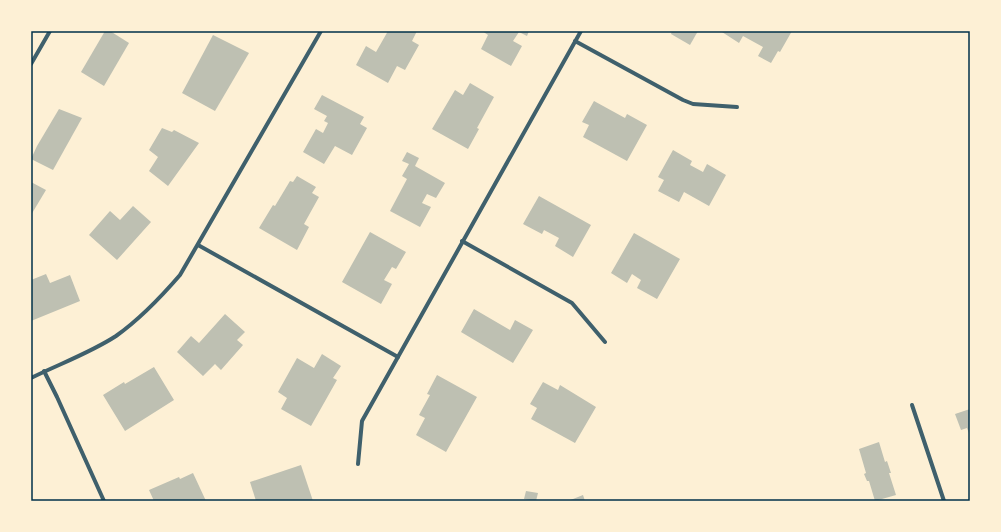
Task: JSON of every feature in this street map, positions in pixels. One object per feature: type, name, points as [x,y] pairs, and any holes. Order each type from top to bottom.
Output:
[{"type":"street","points":[[31,64],[50,31]]},
{"type":"street","points":[[31,378],[96,347],[116,335],[134,322],[155,303],[180,275],[321,31]]},
{"type":"street","points":[[358,464],[362,421],[581,31]]},
{"type":"street","points":[[575,41],[683,100],[693,104],[737,107]]},
{"type":"street","points":[[462,241],[572,303],[605,342]]},
{"type":"street","points":[[198,245],[398,357]]},
{"type":"street","points":[[44,371],[104,501]]},
{"type":"street","points":[[912,405],[944,501]]},
{"type":"building","points":[[105,31],[110,31],[129,43],[104,86],[81,72]]},
{"type":"building","points":[[388,31],[417,31],[412,41],[419,45],[405,70],[397,66],[388,83],[356,65],[366,46],[376,52]]},
{"type":"building","points":[[482,31],[529,31],[527,36],[519,32],[513,41],[522,46],[511,66],[481,49],[488,35]]},
{"type":"building","points":[[672,31],[698,31],[690,45],[671,34]]},
{"type":"building","points":[[722,31],[792,31],[780,52],[778,51],[771,63],[758,56],[763,47],[743,36],[739,43]]},
{"type":"building","points":[[213,35],[249,53],[215,111],[182,93]]},
{"type":"building","points":[[470,83],[494,97],[477,128],[479,129],[468,149],[432,129],[455,90],[463,95]]},
{"type":"building","points":[[322,95],[364,117],[360,124],[367,128],[352,155],[335,146],[324,164],[303,152],[316,129],[323,133],[328,123],[324,121],[327,116],[314,109]]},
{"type":"building","points":[[594,101],[625,118],[627,114],[647,125],[627,161],[583,137],[589,125],[582,122]]},
{"type":"building","points":[[59,109],[82,118],[53,170],[31,159]]},
{"type":"building","points":[[162,128],[172,132],[174,130],[199,143],[168,186],[149,171],[158,157],[149,150]]},
{"type":"building","points":[[673,150],[692,161],[690,165],[703,172],[707,164],[726,175],[709,206],[684,192],[679,202],[658,191],[664,180],[658,177]]},
{"type":"building","points":[[407,152],[419,158],[415,166],[445,183],[436,198],[427,194],[422,203],[431,207],[420,227],[390,211],[407,179],[402,176],[409,164],[402,161]]},
{"type":"building","points":[[297,176],[316,187],[312,193],[319,197],[304,224],[309,227],[297,250],[259,228],[273,205],[275,206],[290,181],[293,182]]},
{"type":"building","points":[[31,182],[46,190],[31,215]]},
{"type":"building","points":[[539,196],[591,225],[573,257],[555,246],[559,238],[544,230],[542,234],[523,224]]},
{"type":"building","points":[[133,206],[151,222],[117,260],[89,235],[110,211],[120,220]]},
{"type":"building","points":[[370,232],[406,252],[396,269],[392,267],[384,280],[392,284],[381,304],[342,282]]},
{"type":"building","points":[[634,233],[680,259],[657,299],[637,288],[641,280],[632,274],[627,283],[611,273]]},
{"type":"building","points":[[46,274],[50,283],[70,275],[80,301],[31,321],[31,280]]},
{"type":"building","points":[[474,309],[510,330],[515,320],[533,330],[513,363],[461,332]]},
{"type":"building","points":[[225,314],[245,332],[237,340],[243,345],[221,370],[215,364],[203,376],[177,352],[191,336],[199,343]]},
{"type":"building","points":[[322,354],[341,366],[333,378],[337,380],[311,426],[281,409],[287,398],[278,392],[297,358],[314,368]]},
{"type":"building","points":[[154,367],[174,400],[125,431],[103,395],[124,382],[125,384]]},
{"type":"building","points":[[437,375],[477,397],[446,452],[416,435],[425,418],[419,415],[430,395],[427,394]]},
{"type":"building","points":[[543,382],[558,390],[560,385],[596,407],[575,443],[531,419],[537,408],[530,404]]},
{"type":"building","points":[[970,409],[970,436],[967,428],[961,430],[955,414]]},
{"type":"building","points":[[879,442],[885,462],[887,461],[891,473],[889,473],[896,495],[875,501],[869,481],[867,481],[864,474],[866,473],[859,449]]},
{"type":"building","points":[[301,465],[313,501],[256,501],[250,482]]},
{"type":"building","points":[[193,473],[206,501],[154,501],[149,490],[179,477],[180,479]]},
{"type":"building","points":[[526,491],[538,493],[536,501],[524,499]]},
{"type":"building","points":[[583,495],[585,501],[568,501]]}]
